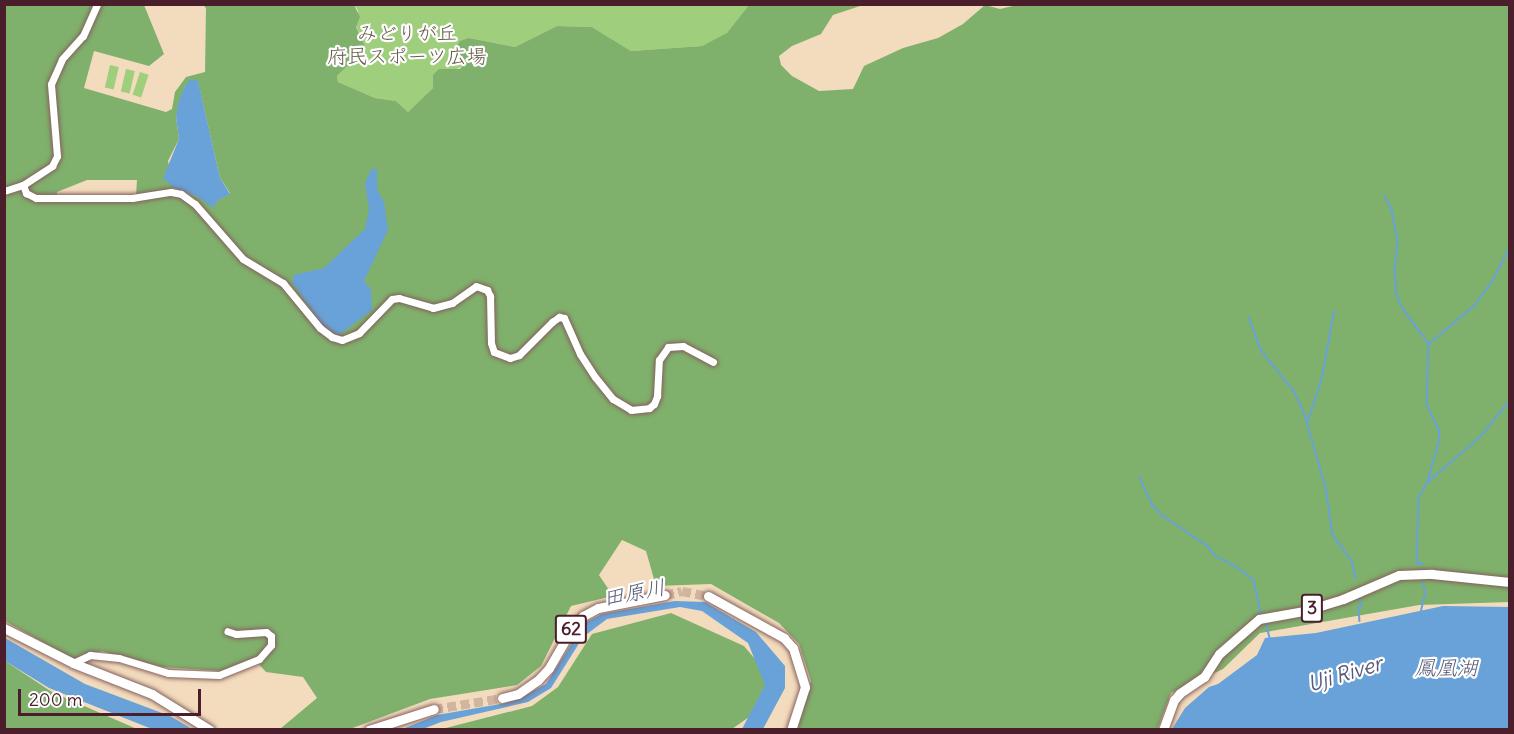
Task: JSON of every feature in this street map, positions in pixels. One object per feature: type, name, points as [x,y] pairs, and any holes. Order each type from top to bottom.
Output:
[{"type":"main road","name":"3","points":[[1163,729],[1174,700],[1180,693],[1204,677],[1219,654],[1259,619],[1304,611],[1343,599],[1399,575],[1415,573],[1509,582]]},
{"type":"main road","name":"62","points":[[502,698],[518,694],[538,680],[549,668],[574,625],[583,616],[598,608],[665,595]]},
{"type":"main road","points":[[708,596],[784,638],[793,648],[805,687],[791,729]]},
{"type":"main road","points":[[4,628],[73,663],[145,691],[210,729]]},
{"type":"main road","points":[[369,729],[434,709]]},
{"type":"street","points":[[4,191],[45,172],[52,166],[57,156],[50,95],[51,84],[62,59],[82,36],[97,4]]},
{"type":"street","points":[[23,184],[26,194],[36,198],[132,198],[171,192],[181,194],[195,204],[243,260],[283,283],[320,328],[332,337],[342,340],[360,333],[392,299],[433,308],[452,303],[476,286],[487,290],[490,296],[491,343],[494,352],[510,358],[519,355],[559,316],[564,318],[580,354],[594,377],[613,399],[631,410],[649,408],[654,404],[657,396],[659,360],[668,347],[682,346],[713,362]]},
{"type":"street","points":[[73,663],[90,655],[119,658],[160,672],[219,675],[259,659],[271,645],[271,636],[266,632],[236,634],[227,631]]},
{"type":"green space","points":[[1021,4],[1509,5],[1509,602],[1419,605],[1260,633],[1223,669],[1171,693],[1157,730],[800,729],[798,727],[811,681],[799,644],[779,623],[711,584],[656,586],[646,551],[622,540],[599,575],[613,596],[571,606],[541,666],[517,685],[430,699],[350,729],[280,729],[317,698],[303,677],[266,672],[255,660],[223,671],[162,667],[102,651],[73,659],[5,621],[4,6],[144,5],[164,54],[149,66],[94,51],[84,88],[166,112],[172,109],[175,92],[186,77],[205,72],[206,8],[203,5],[354,5],[360,17],[356,27],[366,48],[337,76],[338,82],[375,98],[396,101],[408,112],[433,88],[433,75],[439,69],[460,69],[463,65],[453,60],[452,53],[460,41],[469,38],[515,47],[557,26],[592,27],[631,51],[702,46],[727,33],[749,5],[863,5],[833,15],[821,34],[792,46],[779,56],[781,65],[792,76],[819,91],[853,89],[864,66],[903,48],[938,38],[963,24],[985,5],[1000,9]],"holes":[[[198,82],[220,178],[230,193],[217,201],[174,188],[168,161],[179,139],[176,117],[185,86]],[[87,180],[137,180],[136,195],[57,196],[57,192]]]},
{"type":"green space","name":"みどりが丘 府民スポーツ広場","points":[[354,5],[749,5],[727,34],[702,46],[631,51],[592,27],[557,26],[515,47],[469,38],[461,62],[464,65],[435,81],[433,88],[408,112],[396,101],[375,98],[338,82],[337,76],[366,48],[356,26],[358,10]]},
{"type":"green space","points":[[110,65],[119,67],[114,89],[105,87]]},
{"type":"green space","points":[[126,69],[135,71],[130,93],[121,91]]},
{"type":"green space","points":[[140,72],[149,75],[141,98],[133,95]]},
{"type":"green space","points":[[671,613],[744,646],[766,672],[766,693],[759,710],[732,729],[438,730],[532,706],[558,687],[592,634]]},
{"type":"green space","points":[[5,661],[52,692],[137,729],[5,729]]},
{"type":"water","points":[[191,79],[198,81],[220,178],[230,194],[217,201],[213,208],[198,197],[174,188],[163,178],[179,139],[176,117],[178,104],[185,86]]},
{"type":"water","points":[[372,168],[377,170],[377,189],[384,202],[388,230],[364,281],[371,289],[372,310],[339,335],[321,324],[292,282],[294,275],[324,268],[365,229],[369,209],[365,183]]},
{"type":"water","points":[[675,601],[705,602],[756,632],[785,666],[785,688],[763,729],[742,729],[765,685],[748,643],[702,611],[680,607],[607,619],[583,637],[551,688],[528,702],[441,722],[423,729],[400,730],[437,715],[506,703],[526,695],[546,684],[585,623],[602,614]]},
{"type":"water","name":"鳳凰湖","points":[[1443,606],[1509,607],[1509,729],[1172,729],[1185,708],[1209,687],[1218,684],[1257,655],[1265,638],[1316,633]]},
{"type":"water","points":[[5,638],[85,684],[170,716],[192,729],[152,729],[49,688],[5,661]]},
{"type":"waterway","points":[[1385,196],[1392,210],[1398,242],[1395,269],[1397,295],[1404,310],[1429,344],[1427,404],[1439,430],[1440,439],[1428,482],[1419,498],[1417,563],[1422,563],[1422,565]]},
{"type":"waterway","points":[[1429,344],[1475,305],[1492,282],[1510,247]]},
{"type":"waterway","points":[[1308,421],[1322,378],[1334,311]]},
{"type":"waterway","points":[[1249,317],[1261,350],[1294,391],[1304,412],[1326,487],[1333,535],[1352,561],[1356,579]]},
{"type":"waterway","points":[[1428,482],[1481,436],[1510,400]]},
{"type":"waterway","points":[[1140,477],[1152,504],[1162,515],[1209,547],[1214,555],[1254,580],[1261,613]]},
{"type":"waterway","points":[[1421,611],[1425,593],[1423,583]]},
{"type":"waterway","points":[[1359,597],[1362,606],[1359,608],[1360,621]]},
{"type":"waterway","points":[[1266,622],[1270,638]]},
{"type":"tunnel","points":[[665,595],[682,591],[708,596]]},
{"type":"tunnel","points":[[434,709],[502,698]]},
{"type":"water label","name":"田原川","points":[[634,593]]},
{"type":"water label","name":"Uji River","points":[[1345,674]]}]
